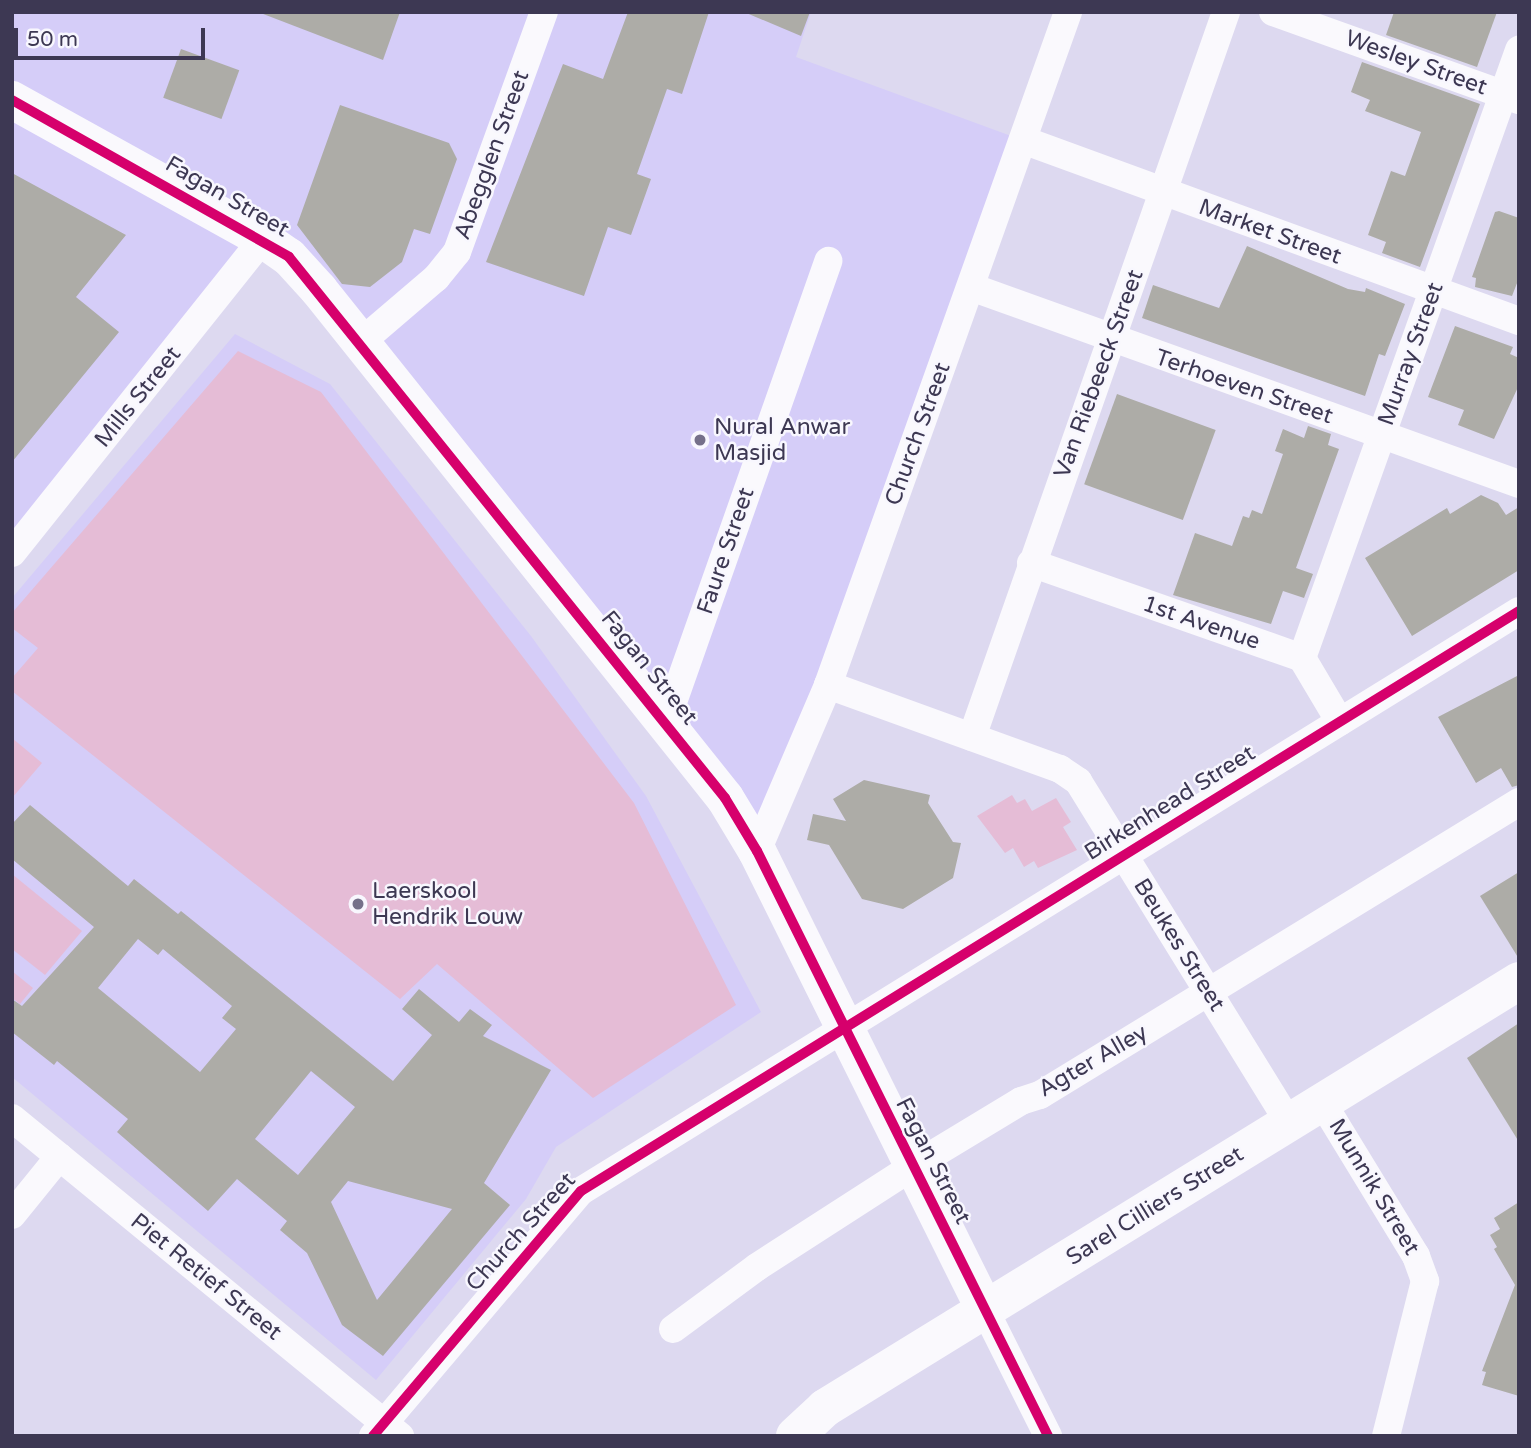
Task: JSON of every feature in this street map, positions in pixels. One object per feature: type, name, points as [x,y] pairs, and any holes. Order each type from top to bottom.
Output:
[{"type":"street","name":"Abegglen Street","points":[[361,342],[436,278],[457,252],[544,12]]},
{"type":"street","name":"Church Street","points":[[757,852],[828,685],[1068,12]]},
{"type":"street","name":"Van Riebeeck Street","points":[[972,737],[1226,12]]},
{"type":"street","name":"Wesley Street","points":[[1273,12],[1511,98]]},
{"type":"street","name":"Murray Street","points":[[1302,658],[1434,290],[1511,98],[1519,50]]},
{"type":"street","name":"Fagan Street","points":[[12,100],[263,239],[289,257],[361,342],[725,797],[757,852],[842,1029],[1048,1436]]},
{"type":"street","name":"Market Street","points":[[1023,140],[1519,321]]},
{"type":"street","name":"Mills Street","points":[[12,553],[263,239]]},
{"type":"street","name":"Faure Street","points":[[666,722],[828,261]]},
{"type":"street","name":"Terhoeven Street","points":[[971,287],[1111,340],[1519,484]]},
{"type":"street","name":"1st Avenue","points":[[1031,563],[1302,658]]},
{"type":"street","name":"Birkenhead Street","points":[[842,1029],[1519,611]]},
{"type":"street","points":[[1302,658],[1340,722]]},
{"type":"street","name":"Beukes Street","points":[[828,685],[1071,774],[1289,1123]]},
{"type":"street","name":"Agter Alley","points":[[673,1329],[757,1267],[912,1167],[1208,992],[1519,802]]},
{"type":"street","name":"Sarel Cilliers Street","points":[[795,1436],[825,1408],[1519,981]]},
{"type":"street","name":"Church Street","points":[[385,1431],[581,1191],[842,1029]]},
{"type":"street","name":"Munnik Street","points":[[1322,1102],[1416,1256],[1425,1281],[1386,1436]]},
{"type":"street","name":"Piet Retief Street","points":[[12,1118],[385,1431]]},
{"type":"street","points":[[12,1215],[59,1157]]},
{"type":"shaded area","points":[[12,12],[811,12],[796,57],[1022,140],[757,851],[263,239],[12,548]]},
{"type":"shaded area","name":"Laerskool Hendrik Louw","points":[[235,334],[330,384],[531,636],[646,796],[761,1012],[556,1147],[526,1199],[376,1380],[12,1077],[12,598]]},
{"type":"shaded area","points":[[238,351],[321,392],[634,803],[736,1005],[593,1098],[437,964],[400,999],[12,691],[12,678],[38,648],[12,628],[12,613]]},
{"type":"shaded area","points":[[12,738],[42,763],[12,798]]},
{"type":"shaded area","points":[[1012,795],[1017,803],[1025,799],[1032,811],[1056,798],[1071,822],[1063,827],[1077,850],[1038,868],[1034,861],[1024,867],[1013,848],[1005,853],[977,816]]},
{"type":"shaded area","points":[[12,874],[82,931],[45,975],[12,949]]},
{"type":"shaded area","points":[[12,971],[33,988],[20,1004],[12,998]]},
{"type":"building","points":[[258,12],[400,12],[383,60]]},
{"type":"building","points":[[628,12],[709,12],[682,94],[667,89],[637,174],[651,179],[631,235],[608,227],[584,296],[486,262],[563,64],[603,79]]},
{"type":"building","points":[[744,12],[810,12],[801,36]]},
{"type":"building","points":[[1394,12],[1497,12],[1477,67],[1386,35]]},
{"type":"building","points":[[181,49],[239,70],[221,119],[163,98]]},
{"type":"building","points":[[1362,62],[1480,104],[1420,267],[1382,253],[1386,242],[1368,235],[1391,171],[1405,176],[1421,132],[1365,111],[1370,100],[1351,92]]},
{"type":"building","points":[[340,105],[449,143],[457,159],[430,234],[414,229],[402,262],[370,287],[342,284],[297,225]]},
{"type":"building","points":[[12,173],[126,235],[76,297],[119,332],[12,462]]},
{"type":"building","points":[[1495,212],[1519,218],[1519,278],[1512,296],[1475,287],[1476,278],[1472,277]]},
{"type":"building","points":[[1247,246],[1348,289],[1365,292],[1366,288],[1405,304],[1385,356],[1379,354],[1365,396],[1142,318],[1153,285],[1219,308]]},
{"type":"building","points":[[1455,326],[1513,347],[1510,354],[1519,358],[1519,385],[1494,439],[1458,425],[1464,410],[1428,397]]},
{"type":"building","points":[[1117,394],[1216,430],[1183,520],[1084,484]]},
{"type":"building","points":[[1308,426],[1331,434],[1328,445],[1339,449],[1296,568],[1313,574],[1304,598],[1283,591],[1271,624],[1173,595],[1195,533],[1232,546],[1243,516],[1249,518],[1252,510],[1262,514],[1283,454],[1275,451],[1283,429],[1304,438]]},
{"type":"building","points":[[1481,495],[1498,503],[1506,515],[1519,507],[1519,570],[1412,636],[1365,558],[1447,508],[1450,514]]},
{"type":"building","points":[[1519,675],[1519,785],[1512,787],[1501,768],[1476,783],[1438,717]]},
{"type":"building","points":[[864,780],[930,795],[928,803],[953,842],[961,843],[953,878],[903,909],[862,899],[829,845],[807,840],[813,814],[846,821],[833,799]]},
{"type":"building","points":[[30,805],[128,886],[134,879],[178,914],[181,911],[393,1081],[432,1035],[402,1009],[419,989],[459,1022],[470,1009],[492,1025],[483,1036],[551,1070],[484,1183],[510,1205],[383,1356],[342,1325],[307,1253],[280,1230],[287,1221],[237,1179],[208,1211],[117,1132],[128,1119],[57,1061],[54,1065],[12,1032],[12,999],[22,1006],[94,927],[12,859],[12,824]],"holes":[[[138,939],[158,955],[163,949],[232,1006],[222,1018],[236,1029],[200,1072],[98,988]],[[311,1071],[355,1107],[298,1175],[255,1139]],[[348,1181],[452,1209],[377,1300],[331,1202]]]},
{"type":"building","points":[[1519,872],[1519,959],[1480,896]]},
{"type":"building","points":[[1519,1023],[1519,1142],[1467,1058]]},
{"type":"building","points":[[1519,1202],[1519,1396],[1482,1385],[1486,1372],[1482,1371],[1515,1285],[1494,1249],[1497,1247],[1490,1235],[1500,1229],[1494,1218]]},
{"type":"cycle path","points":[[12,100],[289,257],[725,798],[757,851],[1048,1436]]},
{"type":"cycle path","points":[[373,1436],[581,1191],[1519,611]]},
{"type":"place","name":"Nural Anwar Masjid","points":[[700,440]]},
{"type":"place","name":"Laerskool Hendrik Louw","points":[[358,904]]}]
